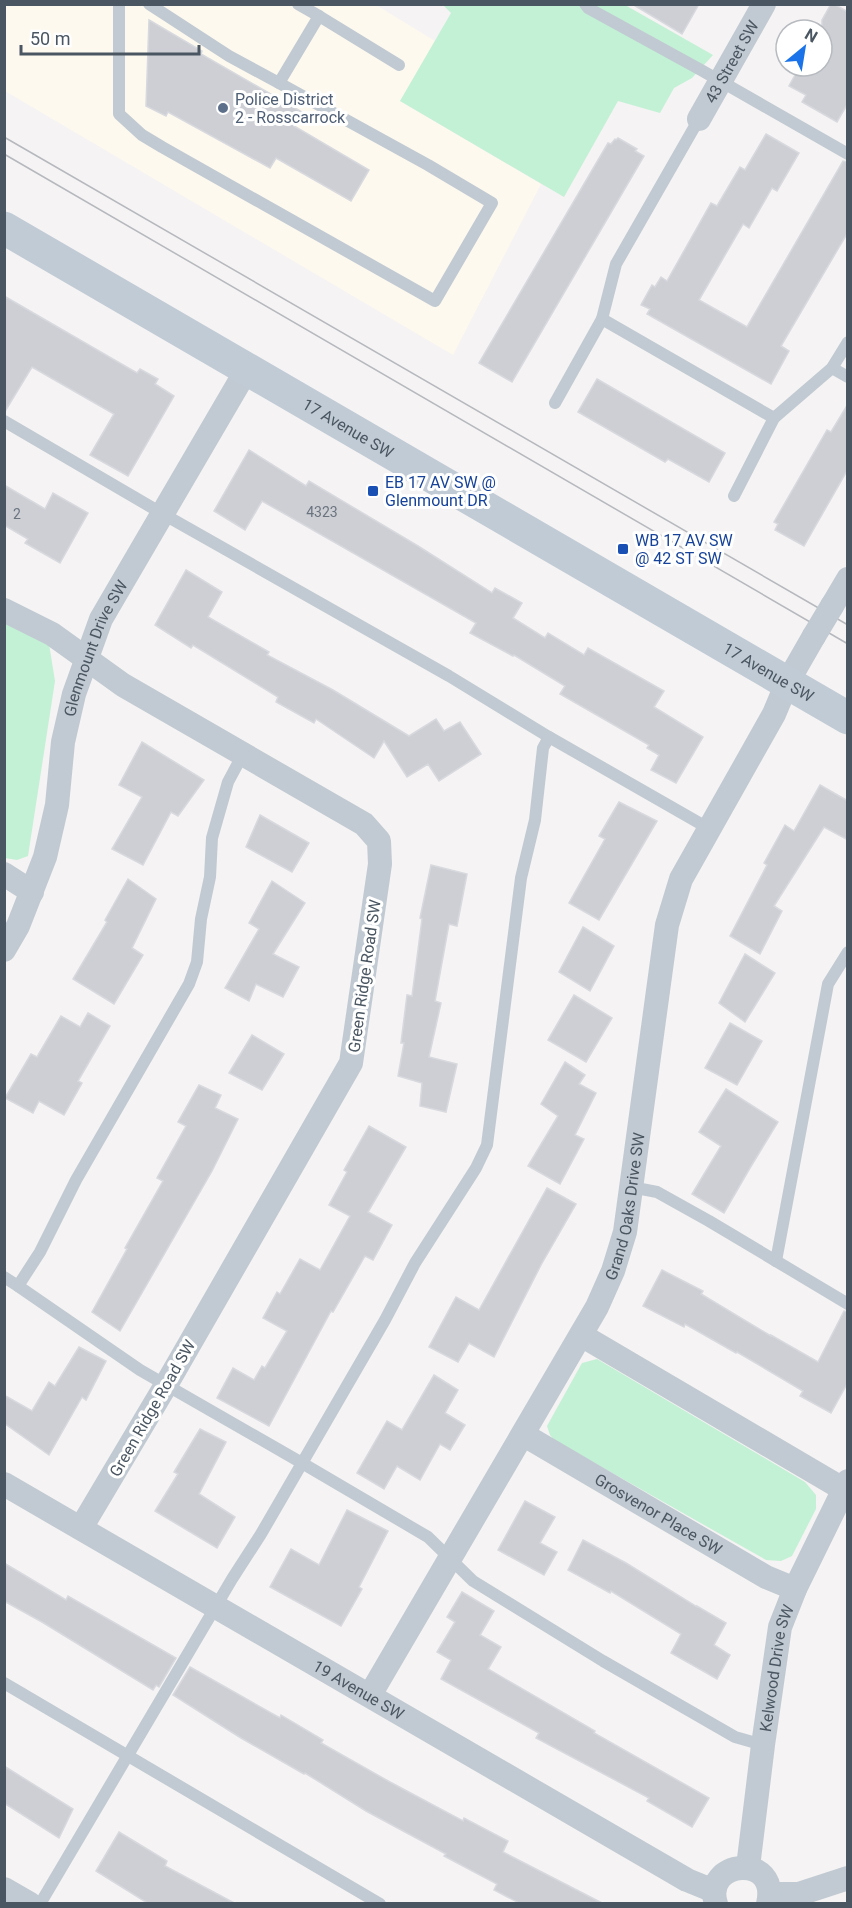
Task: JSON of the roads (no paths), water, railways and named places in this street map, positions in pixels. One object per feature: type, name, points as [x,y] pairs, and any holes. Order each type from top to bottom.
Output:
[{"type":"main road","name":"17 Avenue SW","points":[[4,228],[848,718]]},
{"type":"street","name":"43 Street SW","points":[[699,119],[764,4]]},
{"type":"street","name":"Glenmount Drive SW","points":[[4,950],[18,926],[45,857],[57,805],[63,742],[74,694],[101,619],[247,369]]},
{"type":"street","name":"Grand Oaks Drive SW","points":[[370,1695],[524,1435],[597,1308],[614,1271],[625,1232],[667,925],[681,879],[774,714],[814,636],[848,579]]},
{"type":"street","name":"Green Ridge Road SW","points":[[4,610],[52,634],[123,685],[364,824],[379,841],[380,864],[351,1063],[81,1528]]},
{"type":"street","points":[[4,874],[32,892]]},
{"type":"street","points":[[581,1335],[845,1485]]},
{"type":"street","name":"Grosvenor Place SW","points":[[524,1435],[766,1577],[795,1589]]},
{"type":"street","name":"19 Avenue SW","points":[[4,1484],[715,1897]]},
{"type":"street","name":"Kelwood Drive SW","points":[[748,1867],[780,1627],[795,1589],[845,1485]]},
{"type":"street","points":[[715,1897],[720,1877],[733,1868],[748,1867],[764,1877],[768,1885],[769,1899],[799,1894],[848,1878]]},
{"type":"street","points":[[4,1888],[30,1904]]},
{"type":"lane","points":[[119,4],[119,114],[142,135],[169,151],[435,301],[492,203],[428,165],[229,56],[149,4]]},
{"type":"lane","points":[[298,4],[399,65]]},
{"type":"lane","points":[[585,4],[588,8],[848,154]]},
{"type":"lane","points":[[279,83],[319,16]]},
{"type":"lane","points":[[555,403],[602,319],[616,264],[699,119]]},
{"type":"lane","points":[[602,319],[774,418]]},
{"type":"lane","points":[[734,496],[774,418],[832,368],[848,342]]},
{"type":"lane","points":[[832,368],[848,377]]},
{"type":"lane","points":[[4,421],[449,676],[549,737],[708,828]]},
{"type":"lane","points":[[40,1904],[261,1534],[385,1320],[415,1263],[476,1168],[487,1144],[521,878],[535,820],[543,748],[549,737]]},
{"type":"lane","points":[[18,1286],[40,1252],[76,1180],[189,984],[197,962],[201,919],[210,877],[212,838],[228,782],[243,754]]},
{"type":"lane","points":[[776,1261],[828,984],[848,952]]},
{"type":"lane","points":[[631,1187],[657,1192],[848,1304]]},
{"type":"lane","points":[[4,1277],[95,1340],[166,1385],[428,1537],[473,1581],[603,1661],[735,1737],[763,1744]]},
{"type":"lane","points":[[4,1683],[380,1904]]},
{"type":"tram line","points":[[4,137],[848,625]]},
{"type":"tram line","points":[[4,154],[848,644]]},
{"type":"place","name":"Police District 2 - Rosscarrock","points":[[223,108]]},
{"type":"place","name":"EB 17 AV SW @ Glenmount DR","points":[[373,491]]},
{"type":"place","name":"WB 17 AV SW @ 42 ST SW","points":[[623,549]]}]
